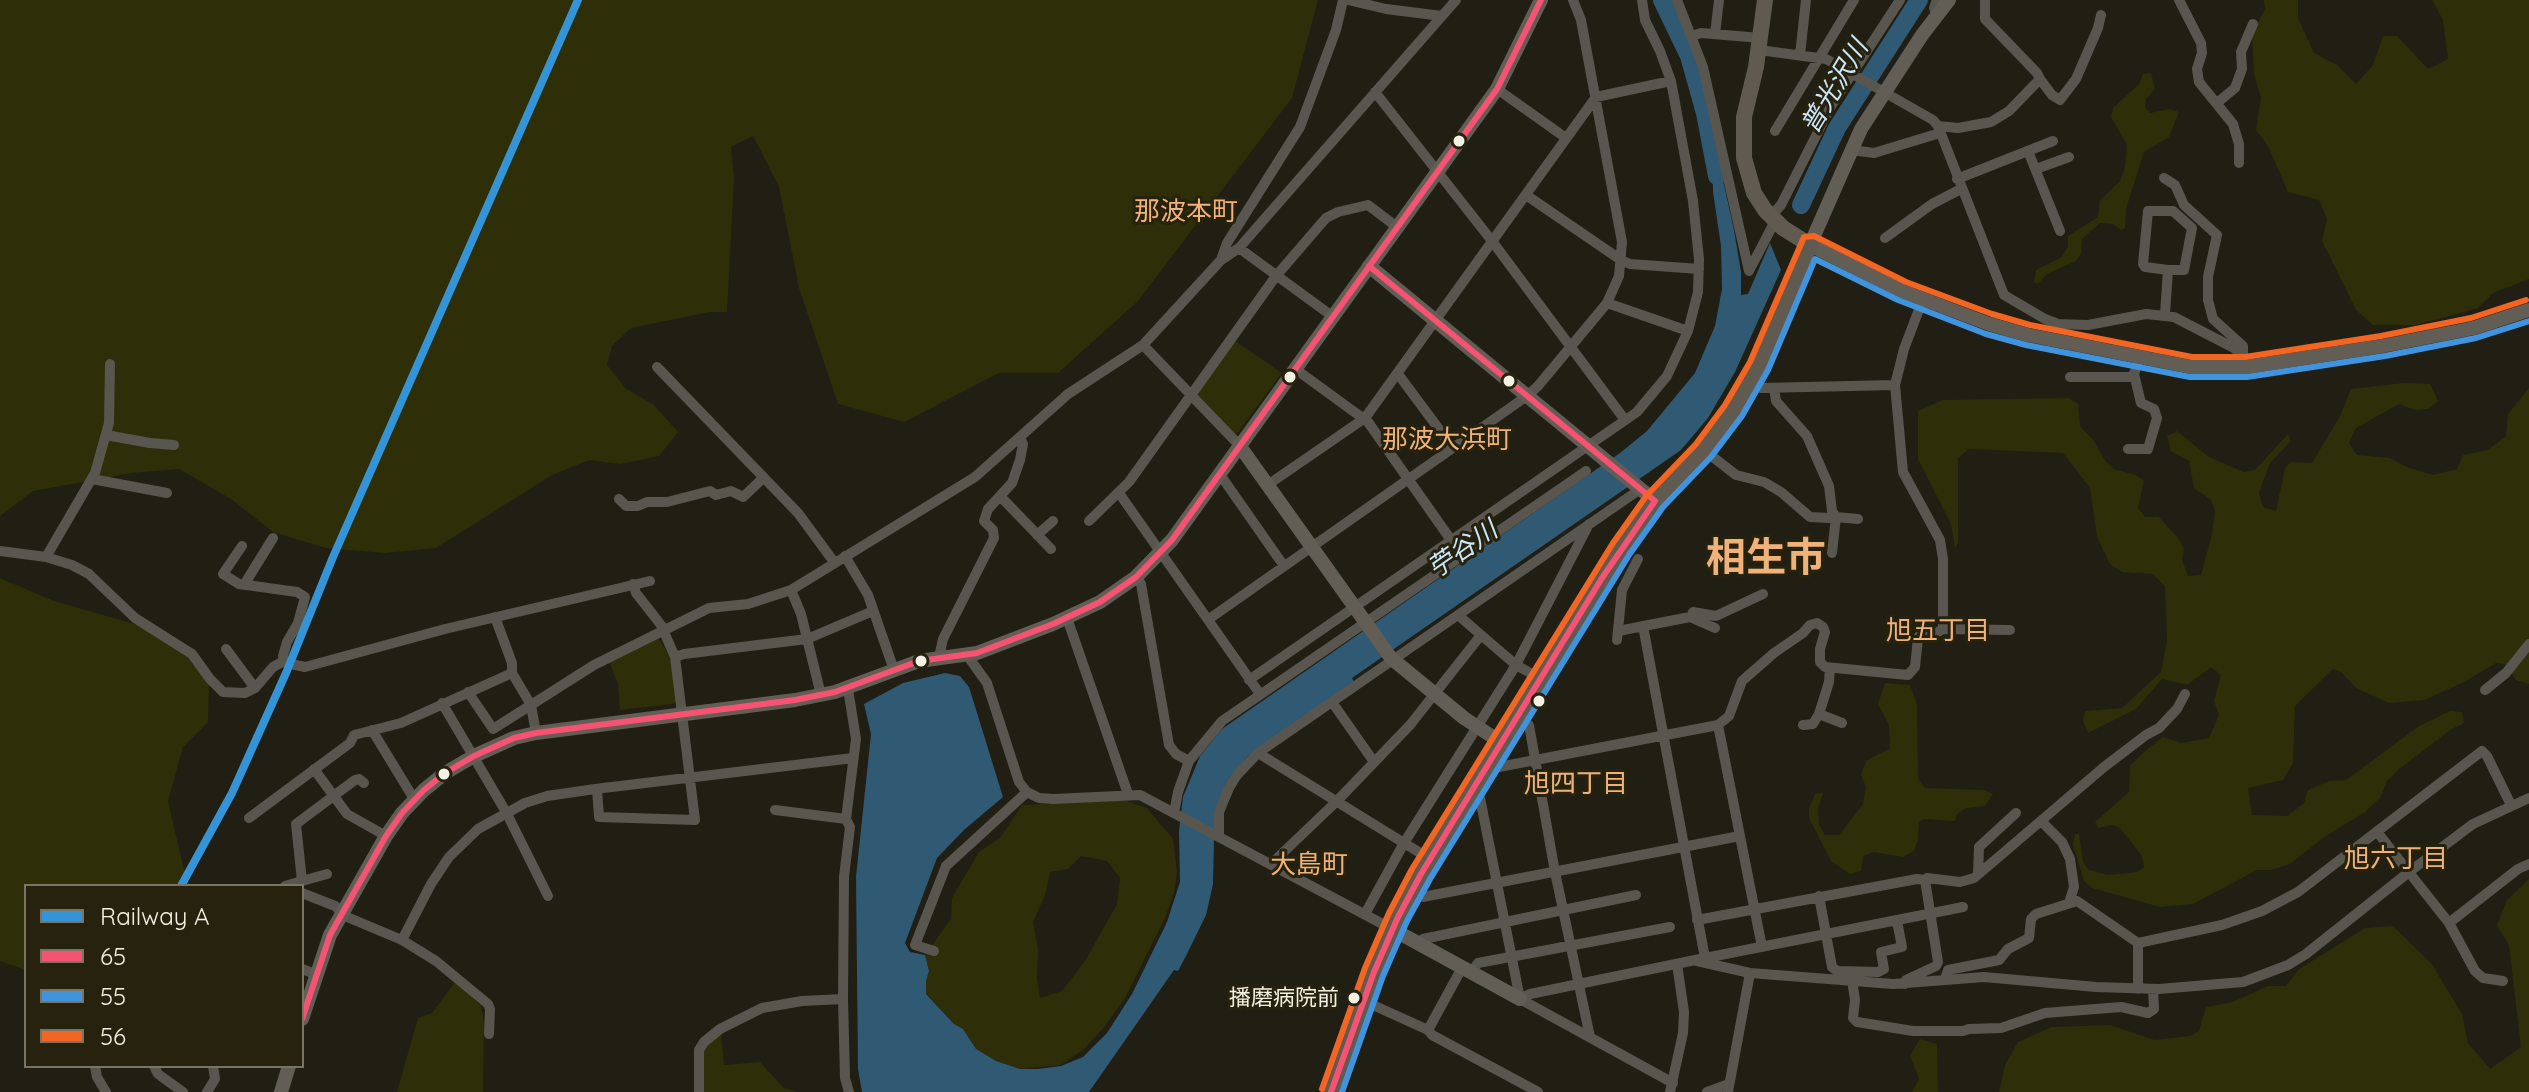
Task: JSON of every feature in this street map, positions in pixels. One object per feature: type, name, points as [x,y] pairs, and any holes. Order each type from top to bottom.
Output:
[{"type":"main road","points":[[1331,1092],[1392,929],[1411,892],[1602,578],[1655,501],[1723,426],[1749,384],[1810,245],[1772,219],[1754,193],[1747,174],[1743,148],[1744,117],[1760,44],[1761,1]]},
{"type":"street","points":[[1221,260],[1227,243],[1300,127],[1345,0],[1442,16]]},
{"type":"street","points":[[468,692],[493,729],[610,656],[709,608],[748,604],[791,590],[975,477],[1068,394],[1143,345],[1221,260],[1239,248],[1456,0]]},
{"type":"street","points":[[304,1003],[308,972],[386,836],[414,799],[445,773],[474,756],[514,738],[536,733],[848,689],[894,670],[939,657],[967,655],[1067,618],[1100,602],[1136,577],[1162,553],[1497,89],[1541,0]]},
{"type":"street","points":[[1209,619],[1527,396],[1607,303],[1615,289],[1622,242],[1581,20],[1573,0]]},
{"type":"street","points":[[1249,680],[1625,420],[1645,404],[1667,376],[1688,331],[1696,300],[1699,269],[1693,201],[1671,81],[1645,20],[1642,0]]},
{"type":"street","points":[[1677,0],[1709,92],[1749,271],[1772,219],[1822,124],[1900,0]]},
{"type":"street","points":[[1715,34],[1719,0]]},
{"type":"street","points":[[1800,55],[1806,0]]},
{"type":"street","points":[[1775,131],[1854,0]]},
{"type":"street","points":[[1949,0],[1936,7],[1881,92],[1851,150],[1810,245],[1923,299],[1989,324],[2191,367],[2434,337],[2529,310]]},
{"type":"street","points":[[1985,0],[1985,19],[2037,73],[2052,95],[2060,100],[2076,79],[2101,15]]},
{"type":"street","points":[[2179,0],[2201,43],[2202,53],[2197,69],[2199,82],[2233,124],[2239,144],[2239,163]]},
{"type":"street","points":[[2217,103],[2235,88],[2242,69],[2241,52],[2253,24]]},
{"type":"street","points":[[1692,36],[1715,34],[1820,57],[1933,120],[2004,295],[2058,324],[2088,325],[2146,314],[2165,314],[2234,348],[2244,362]]},
{"type":"street","points":[[1851,150],[1874,153],[1939,130],[1991,122],[2009,111],[2040,79]]},
{"type":"street","points":[[1269,484],[1365,418],[1596,97],[1671,81]]},
{"type":"street","points":[[1497,89],[1566,138]]},
{"type":"street","points":[[1375,92],[1492,241],[1625,420]]},
{"type":"street","points":[[1885,238],[1959,184],[2053,141]]},
{"type":"street","points":[[2028,151],[2060,231]]},
{"type":"street","points":[[2036,169],[2069,157]]},
{"type":"street","points":[[2164,178],[2175,185],[2184,205],[2217,235],[2208,277],[2211,313],[2222,328],[2243,346],[2244,362]]},
{"type":"street","points":[[1526,195],[1630,264],[1699,269]]},
{"type":"street","points":[[1089,521],[1119,493],[1276,276],[1326,218],[1368,205],[1397,227]]},
{"type":"street","points":[[2148,211],[2173,211],[2192,228],[2184,270],[2168,270],[2145,267],[2143,264],[2148,211]]},
{"type":"street","points":[[1239,248],[1332,316]]},
{"type":"street","points":[[1369,266],[1655,501]]},
{"type":"street","points":[[2165,314],[2168,270]]},
{"type":"street","points":[[1923,299],[1904,349],[1895,385],[1903,472],[1940,540],[1943,629]]},
{"type":"street","points":[[1607,303],[1688,331]]},
{"type":"street","points":[[1143,345],[1239,445],[1392,659],[1478,728],[1502,743]]},
{"type":"street","points":[[2128,449],[2148,449],[2157,418],[2154,409],[2141,403],[2134,374],[2139,358]]},
{"type":"street","points":[[46,557],[92,479],[106,435],[110,410],[110,364]]},
{"type":"street","points":[[657,367],[798,513],[834,562]]},
{"type":"street","points":[[1294,368],[1365,418],[1451,540]]},
{"type":"street","points":[[1398,374],[1453,448]]},
{"type":"street","points":[[2070,377],[2130,377],[2134,374]]},
{"type":"street","points":[[1749,384],[1761,388],[1895,385]]},
{"type":"street","points":[[1774,388],[1776,401],[1807,436],[1829,486],[1835,516],[1832,553]]},
{"type":"street","points":[[106,435],[174,445]]},
{"type":"street","points":[[939,657],[943,639],[994,538],[993,530],[984,521],[988,509],[1012,483],[1023,444],[1020,438]]},
{"type":"street","points":[[1704,450],[1736,475],[1764,482],[1781,492],[1814,519],[1835,516],[1858,519]]},
{"type":"street","points":[[1176,814],[1178,792],[1189,761],[1222,721],[1586,471]]},
{"type":"street","points":[[1219,473],[1284,566]]},
{"type":"street","points":[[619,499],[626,506],[638,506],[710,491],[716,495],[731,491],[743,497],[763,478]]},
{"type":"street","points":[[92,479],[167,493]]},
{"type":"street","points":[[1216,836],[1219,812],[1229,788],[1258,753],[1637,488]]},
{"type":"street","points":[[1119,493],[1260,694]]},
{"type":"street","points":[[1000,496],[1051,549]]},
{"type":"street","points":[[1037,535],[1053,521]]},
{"type":"street","points":[[1365,914],[1404,843],[1516,665],[1590,522]]},
{"type":"street","points":[[250,585],[247,580],[273,538]]},
{"type":"street","points":[[242,546],[223,574],[239,584],[297,592],[305,597],[298,623],[287,642],[284,661]]},
{"type":"street","points":[[0,551],[46,557],[89,574],[135,618],[192,654],[223,692],[245,693],[255,688],[273,667],[284,661],[298,666],[313,666],[495,617],[650,581]]},
{"type":"street","points":[[845,556],[868,595],[894,670]]},
{"type":"street","points":[[1638,559],[1622,590],[1618,635],[1643,626],[1690,617],[1715,628]]},
{"type":"street","points":[[1136,577],[1141,584],[1169,745],[1176,754],[1189,761]]},
{"type":"street","points":[[1602,578],[1622,590]]},
{"type":"street","points":[[597,789],[599,817],[695,820],[675,657],[661,631],[661,625],[636,593],[633,584]]},
{"type":"street","points":[[791,590],[821,695]]},
{"type":"street","points":[[1690,617],[1695,611],[1716,616],[1763,594]]},
{"type":"street","points":[[675,657],[807,639],[873,611]]},
{"type":"street","points":[[1458,615],[1516,665],[1541,679]]},
{"type":"street","points":[[495,617],[512,663],[512,673],[531,705],[536,733]]},
{"type":"street","points":[[1067,618],[1128,794]]},
{"type":"street","points":[[1491,762],[1499,767],[1718,725],[1729,716],[1742,681],[1810,625],[1817,623],[1825,632],[1820,662],[1830,668],[1908,675],[1915,667],[1921,633],[1936,633],[1943,629],[2010,630]]},
{"type":"street","points":[[1643,626],[1697,920],[1701,960]]},
{"type":"street","points":[[1271,864],[1374,762],[1435,695],[1481,635]]},
{"type":"street","points":[[2485,690],[2506,673],[2529,644]]},
{"type":"street","points":[[226,649],[255,688]]},
{"type":"street","points":[[967,655],[987,683],[1019,782],[1027,792],[1039,798],[1053,799],[1128,794],[1149,799],[1467,969],[1590,1037],[1672,1087],[1684,1012],[1677,964]]},
{"type":"street","points":[[1803,725],[1813,724],[1819,714],[1830,668]]},
{"type":"street","points":[[249,818],[350,743],[351,737],[401,723],[512,673]]},
{"type":"street","points":[[848,689],[856,739],[846,819],[850,827],[844,877],[843,999],[845,1078],[849,1092]]},
{"type":"street","points":[[1697,920],[1917,879],[1969,881],[2104,767],[2159,728],[2177,709],[2185,694]]},
{"type":"street","points":[[1332,702],[1374,762]]},
{"type":"street","points":[[442,703],[506,812],[548,896]]},
{"type":"street","points":[[1819,714],[1842,723]]},
{"type":"street","points":[[1518,717],[1529,725],[1577,985],[1590,1037]]},
{"type":"street","points":[[1718,725],[1762,947]]},
{"type":"street","points":[[372,730],[414,799]]},
{"type":"street","points":[[1945,979],[1948,970],[1999,960],[2008,949],[2029,938],[2031,919],[2036,914],[2077,901],[2138,943],[2222,925],[2262,911],[2298,892],[2482,751],[2511,805]]},
{"type":"street","points":[[1258,753],[1430,859]]},
{"type":"street","points":[[402,940],[449,857],[470,836],[506,812],[534,799],[853,758]]},
{"type":"street","points":[[314,769],[347,814],[386,836]]},
{"type":"street","points":[[302,884],[296,824],[355,780],[364,783]]},
{"type":"street","points":[[934,951],[915,945],[946,866],[1027,792]]},
{"type":"street","points":[[1472,792],[1480,798],[1520,999]]},
{"type":"street","points":[[1701,960],[1750,973],[1905,984],[1997,978],[2153,989],[2243,982],[2288,965],[2306,954],[2473,824],[2529,798]]},
{"type":"street","points":[[775,810],[846,819]]},
{"type":"street","points":[[1978,874],[1979,847],[2016,813]]},
{"type":"street","points":[[2041,821],[2062,842],[2070,859],[2074,887],[2069,903]]},
{"type":"street","points":[[2378,833],[2449,923],[2475,971],[2483,978],[2503,981]]},
{"type":"street","points":[[1411,892],[1423,897],[1740,836]]},
{"type":"street","points":[[2449,923],[2518,869],[2529,864]]},
{"type":"street","points":[[304,886],[327,874]]},
{"type":"street","points":[[1905,984],[1906,980],[1936,966],[1938,962],[1925,880]]},
{"type":"street","points":[[304,888],[335,906],[347,917],[402,940],[436,961],[488,1004],[489,1034]]},
{"type":"street","points":[[1419,943],[1423,939],[1636,895]]},
{"type":"street","points":[[1819,896],[1832,967],[1837,971],[1878,972],[1884,969],[1881,952],[1902,947],[1897,921]]},
{"type":"street","points":[[1520,999],[1530,994],[1963,907]]},
{"type":"street","points":[[1428,1030],[1467,969],[1478,963],[1670,927]]},
{"type":"street","points":[[2138,943],[2138,989]]},
{"type":"street","points":[[1707,1092],[1729,1088],[1750,973]]},
{"type":"street","points":[[1852,980],[1855,1000],[1853,1018],[1857,1022],[1913,1031],[2001,1028],[2045,1013],[2121,1007],[2148,1013],[2154,1009],[2153,989]]},
{"type":"street","points":[[699,1092],[699,1050],[720,1029],[762,1008],[791,1002],[843,999]]},
{"type":"street","points":[[1364,1001],[1428,1030],[1538,1092]]},
{"type":"street","points":[[95,1068],[106,1092]]},
{"type":"street","points":[[155,1068],[158,1074],[183,1092]]},
{"type":"street","points":[[207,1092],[215,1079],[213,1068]]},
{"type":"street","points":[[281,1092],[288,1068]]},
{"type":"shaded area","points":[[0,0],[1318,0],[1292,98],[1138,301],[1058,373],[999,373],[904,422],[838,404],[799,288],[779,187],[753,136],[731,147],[734,178],[727,312],[710,312],[631,328],[612,346],[607,365],[625,388],[654,405],[678,432],[659,456],[621,464],[589,460],[552,475],[436,548],[385,553],[325,548],[273,532],[231,499],[179,469],[132,473],[33,491],[0,516]]},
{"type":"shaded area","points":[[2264,0],[2298,0],[2298,18],[2314,53],[2337,65],[2356,84],[2373,65],[2383,36],[2397,36],[2428,69],[2448,59],[2443,20],[2432,0],[2529,0],[2529,279],[2493,293],[2478,308],[2416,325],[2373,325],[2356,310],[2322,241],[2327,219],[2319,200],[2288,192],[2268,146],[2256,130],[2261,98],[2254,74],[2252,35],[2265,9]]},
{"type":"shaded area","points":[[2151,73],[2155,89],[2146,99],[2145,107],[2150,113],[2170,109],[2179,112],[2169,137],[2144,152],[2126,209],[2125,228],[2121,230],[2113,224],[2100,223],[2082,239],[2081,254],[2076,261],[2047,274],[2038,284],[2034,282],[2036,270],[2062,257],[2068,246],[2068,236],[2098,217],[2100,200],[2120,181],[2127,145],[2111,117],[2113,108],[2139,84],[2143,74]]},
{"type":"shaded area","points":[[1235,341],[1282,373],[1236,435],[1198,395]]},
{"type":"shaded area","points":[[2404,383],[2430,384],[2438,401],[2428,409],[2415,410],[2399,404],[2356,428],[2349,443],[2357,455],[2390,458],[2433,475],[2457,469],[2463,455],[2488,450],[2506,436],[2508,414],[2529,388],[2529,684],[2516,680],[2505,664],[2496,663],[2425,700],[2389,703],[2356,688],[2341,672],[2333,669],[2295,706],[2293,763],[2283,780],[2248,788],[2252,815],[2287,816],[2304,803],[2308,790],[2329,781],[2346,780],[2419,726],[2450,711],[2462,712],[2464,723],[2450,730],[2398,770],[2387,781],[2380,798],[2365,812],[2323,838],[2290,864],[2271,870],[2257,870],[2193,904],[2160,907],[2092,888],[2084,881],[2073,845],[2075,834],[2079,834],[2083,862],[2089,870],[2108,875],[2137,872],[2144,867],[2142,856],[2120,828],[2112,825],[2098,828],[2095,822],[2129,792],[2130,765],[2163,737],[2181,743],[2209,738],[2219,715],[2214,701],[2221,675],[2211,667],[2187,685],[2162,679],[2136,709],[2088,733],[2083,721],[2085,711],[2122,708],[2161,672],[2167,640],[2165,586],[2153,574],[2122,572],[2110,564],[2097,537],[2090,488],[2063,453],[1969,449],[1958,458],[1958,543],[1955,549],[1951,524],[1918,459],[1918,411],[1942,400],[2069,398],[2078,404],[2080,426],[2094,441],[2106,462],[2114,469],[2136,475],[2144,481],[2138,508],[2145,517],[2159,517],[2178,538],[2184,549],[2182,560],[2188,576],[2201,575],[2215,511],[2211,500],[2194,488],[2189,461],[2171,451],[2167,436],[2177,431],[2209,457],[2244,472],[2255,470],[2288,434],[2291,441],[2270,463],[2259,493],[2263,507],[2276,511],[2285,468],[2291,462],[2312,463],[2340,416],[2351,389]]},
{"type":"shaded area","points":[[0,578],[54,601],[138,625],[191,655],[209,685],[208,722],[183,747],[168,801],[189,884],[24,884],[24,969],[0,961]]},
{"type":"shaded area","points":[[655,639],[660,640],[673,664],[677,700],[673,704],[620,710],[618,684],[609,661]]},
{"type":"shaded area","points":[[1885,683],[1910,685],[1917,704],[1918,778],[1925,788],[1984,790],[1993,794],[1985,806],[1966,808],[1957,814],[1955,821],[1925,819],[1919,822],[1914,851],[1903,857],[1874,852],[1863,856],[1861,871],[1850,874],[1831,861],[1809,818],[1809,808],[1815,794],[1823,793],[1818,808],[1819,824],[1825,835],[1839,835],[1863,804],[1866,787],[1861,775],[1866,761],[1890,748],[1889,725],[1878,704]]},
{"type":"shaded area","points":[[1124,800],[1147,808],[1173,839],[1177,872],[1165,918],[1125,998],[1106,1025],[1084,1049],[1061,1065],[1020,1069],[976,1050],[963,1029],[954,1024],[926,993],[929,971],[925,955],[951,919],[952,898],[979,852],[1000,838],[1022,805]],"holes":[[[1081,856],[1107,861],[1120,878],[1117,904],[1085,961],[1062,991],[1040,998],[1038,949],[1033,922],[1045,895],[1050,872],[1068,869]]]},
{"type":"shaded area","points":[[2529,879],[2529,1092],[1999,1092],[2005,1065],[2018,1042],[2052,1027],[2110,1025],[2154,1040],[2190,1036],[2199,1031],[2206,1007],[2232,1002],[2268,986],[2286,986],[2299,969],[2365,928],[2393,926],[2431,963],[2462,1014],[2468,1043],[2490,1069],[2521,1047],[2509,945],[2497,925],[2507,900]]},
{"type":"shaded area","points":[[455,982],[481,1006],[484,1022],[483,1092],[397,1092],[418,1018],[432,1013]]},
{"type":"shaded area","points":[[721,1033],[724,1065],[760,1062],[784,1088],[797,1092],[703,1092],[702,1052]]},
{"type":"shaded area","points":[[1920,1039],[1937,1044],[1938,1092],[1912,1092],[1919,1079],[1910,1056]]},
{"type":"water","points":[[1712,131],[1734,230],[1741,272],[1741,295],[1748,294],[1770,243],[1781,270],[1735,372],[1708,418],[1681,450],[1352,678],[1354,682],[1248,756],[1230,777],[1214,839],[1213,884],[1206,915],[1178,971],[1174,970],[1089,1092],[862,1092],[858,1069],[856,877],[871,734],[864,704],[903,683],[945,673],[960,676],[969,687],[1003,797],[937,858],[905,943],[910,952],[925,955],[929,971],[926,994],[954,1024],[963,1029],[976,1049],[996,1061],[1020,1069],[1038,1069],[1061,1066],[1083,1057],[1107,1033],[1132,994],[1167,922],[1180,882],[1179,831],[1183,797],[1200,756],[1222,729],[1620,453],[1647,431],[1695,373],[1715,326],[1722,289],[1721,246],[1713,192]]},
{"type":"waterway","name":"苧谷川","points":[[1662,0],[1689,56],[1705,113],[1717,176]]},
{"type":"waterway","name":"普光沢川","points":[[1801,205],[1837,128],[1919,0]]},
{"type":"rail line","name":"A","points":[[182,884],[232,793],[286,673],[333,557],[578,0]]},
{"type":"transit line","name":"65","points":[[304,1013],[330,935],[386,836],[424,790],[474,756],[514,738],[536,733],[795,700],[835,692],[919,661],[977,653],[1053,624],[1100,602],[1136,577],[1172,540],[1497,89],[1541,0]]},
{"type":"transit line","name":"56","points":[[1322,1089],[1365,968],[1412,869],[1613,543],[1647,495],[1696,444],[1725,405],[1750,362],[1804,237],[1814,236],[1906,282],[1992,314],[2030,325],[2192,357],[2245,357],[2381,336],[2471,318],[2526,300]]},
{"type":"transit line","name":"55","points":[[1342,1092],[1383,976],[1430,879],[1629,555],[1663,507],[1711,457],[1742,416],[1768,370],[1815,259],[1898,300],[1986,334],[2026,345],[2190,377],[2247,377],[2385,356],[2476,338],[2529,321]]},
{"type":"transit line","name":"65","points":[[1331,1092],[1374,972],[1421,874],[1602,578],[1655,501],[1369,266]]},
{"type":"place","name":"播磨病院前","points":[[1354,998]]},
{"type":"district","name":"那波本町","points":[[1186,212]]},
{"type":"district","name":"那波大浜町","points":[[1447,440]]},
{"type":"district","name":"相生市","points":[[1766,559]]},
{"type":"district","name":"旭五丁目","points":[[1938,631]]},
{"type":"district","name":"旭四丁目","points":[[1576,784]]},
{"type":"district","name":"旭六丁目","points":[[2396,859]]},
{"type":"district","name":"大島町","points":[[1309,865]]}]
